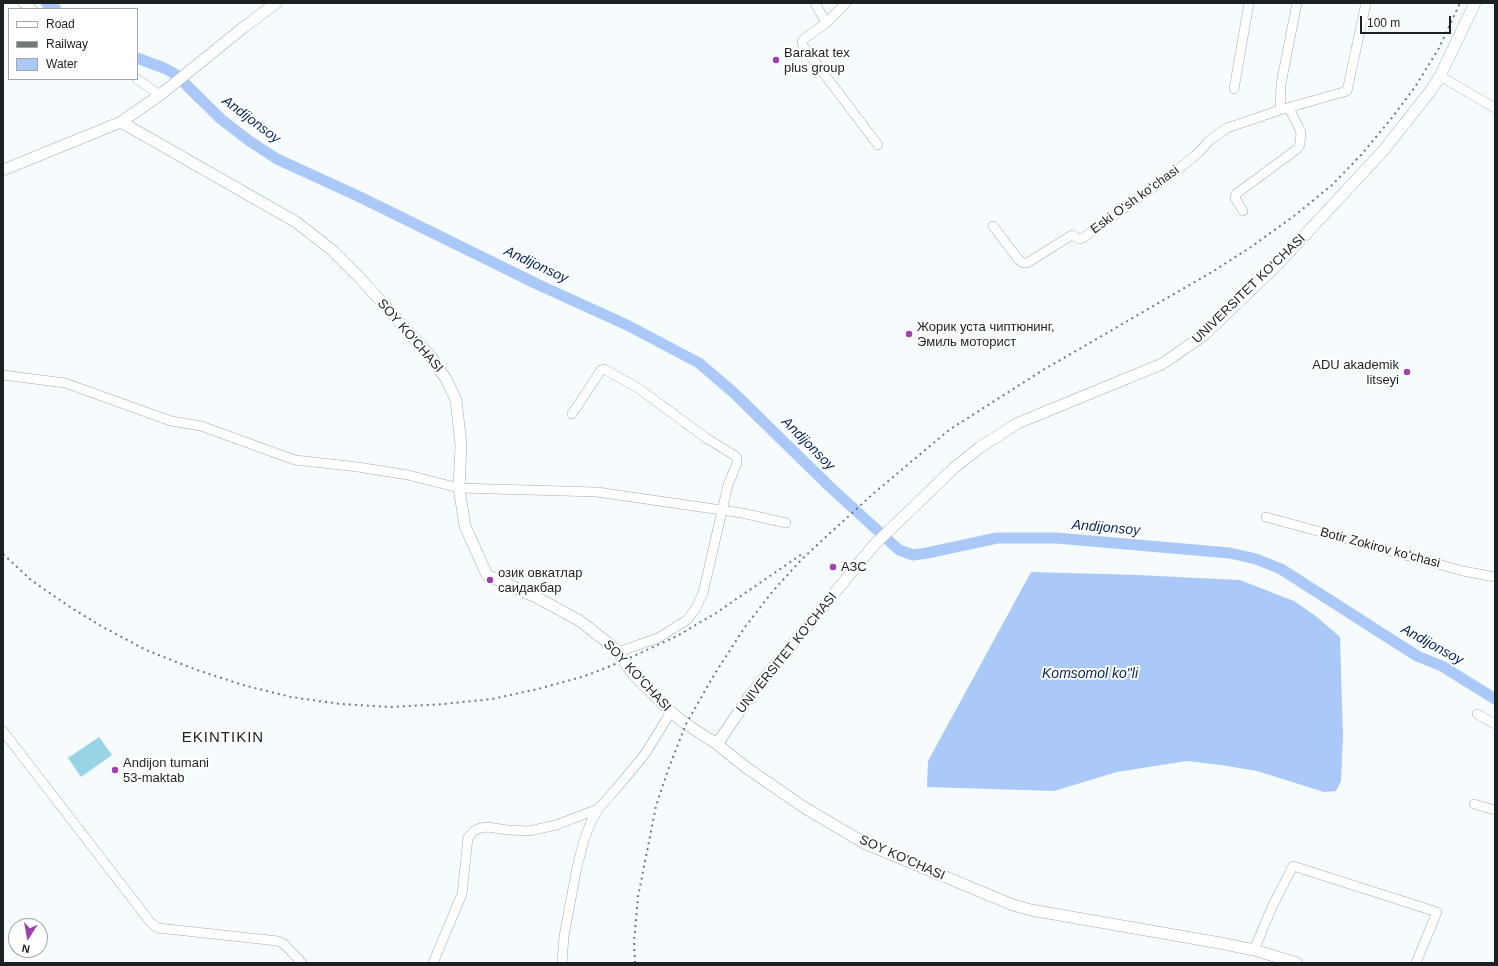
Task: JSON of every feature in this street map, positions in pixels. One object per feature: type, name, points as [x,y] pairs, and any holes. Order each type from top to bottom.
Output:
[{"type":"main road","points":[[3,170],[121,122],[163,92],[276,3]]},
{"type":"main road","name":"UNIVERSITET KО‘CHASI","points":[[717,744],[749,697],[874,545],[954,468],[979,448],[1018,424],[1162,364],[1204,335],[1276,266],[1384,151],[1432,89],[1440,76],[1475,3]]},
{"type":"main road","name":"SOY KO'CHASI","points":[[121,122],[296,222],[332,250],[359,277],[431,357],[446,379],[456,400],[461,444],[459,488],[465,526],[487,576],[538,598],[580,621],[618,652],[634,675],[671,712],[686,724],[717,744],[744,766],[805,808],[866,844],[1013,905],[1031,910],[1254,950],[1297,963]]},
{"type":"street","points":[[815,3],[826,23]]},
{"type":"street","points":[[846,3],[826,23],[802,42],[803,46],[878,145]]},
{"type":"street","points":[[1234,89],[1249,3]]},
{"type":"street","points":[[1243,211],[1235,198],[1236,194],[1297,149],[1300,144],[1301,132],[1284,109],[1281,84],[1297,3]]},
{"type":"street","points":[[1284,109],[1347,91],[1366,3]]},
{"type":"street","points":[[1440,76],[1495,108]]},
{"type":"street","points":[[138,80],[163,92]]},
{"type":"street","name":"Eski Oʻsh koʻchasi","points":[[993,226],[1019,260],[1023,263],[1027,263],[1072,235],[1079,239],[1083,238],[1180,168],[1218,133],[1227,128],[1284,109]]},
{"type":"street","points":[[572,414],[601,370],[608,371],[638,388],[706,438],[737,458],[737,463],[728,485],[703,593],[696,608],[687,620],[658,638],[618,652]]},
{"type":"street","points":[[3,375],[65,383],[170,421],[201,426],[295,460],[358,467],[408,475],[459,488],[597,492],[742,513],[786,523]]},
{"type":"street","name":"Botir Zokirov koʻchasi","points":[[1266,517],[1463,571],[1495,577]]},
{"type":"street","points":[[562,963],[564,936],[577,867],[584,840],[591,822],[598,809],[645,754],[671,712]]},
{"type":"street","points":[[1477,714],[1495,724]]},
{"type":"street","points":[[3,731],[152,923],[158,928],[278,941],[284,944],[302,963]]},
{"type":"street","points":[[1474,804],[1495,810]]},
{"type":"street","points":[[433,963],[462,894],[468,838],[474,831],[480,828],[488,827],[529,831],[556,825],[598,809]]},
{"type":"street","points":[[1254,950],[1272,907],[1293,866],[1437,912],[1416,963]]},
{"type":"shaded area","points":[[99,737],[112,755],[81,777],[68,758]]},
{"type":"water","name":"Komsomol ko\"li","points":[[1031,572],[1240,580],[1294,601],[1317,617],[1340,637],[1343,736],[1341,781],[1336,791],[1324,792],[1257,771],[1187,761],[1117,772],[1054,791],[927,787],[928,761]]},
{"type":"waterway","name":"Andijonsoy","points":[[46,3],[54,8]]},
{"type":"waterway","name":"Andijonsoy","points":[[138,58],[164,68],[175,74],[221,119],[248,140],[277,159],[360,197],[539,285],[627,325],[699,363],[734,393],[829,486],[899,550],[913,555],[997,538],[1056,538],[1230,553],[1256,559],[1281,569],[1417,656],[1442,666],[1495,699]]},
{"type":"railway","points":[[635,963],[634,942],[638,897],[656,806],[668,770],[686,724],[714,675],[745,627],[773,591],[802,559],[828,535],[874,493],[949,430],[1043,370],[1212,272],[1251,247],[1294,216],[1332,185],[1361,155],[1415,87],[1439,48],[1460,3]]},
{"type":"railway","points":[[3,554],[31,580],[70,607],[101,626],[146,650],[197,670],[243,685],[291,697],[341,704],[391,707],[492,699],[538,689],[585,676],[623,661],[677,636],[716,613],[802,554]]},
{"type":"place","name":"Barakat tex plus group","points":[[776,60]]},
{"type":"place","name":"Жорик уста чиптюнинг, Эмиль моторист","points":[[909,334]]},
{"type":"place","name":"ADU akademik litseyi","points":[[1407,372]]},
{"type":"place","name":"АЗС","points":[[833,567]]},
{"type":"place","name":"озик овкатлар саидакбар","points":[[490,580]]},
{"type":"place","name":"Andijon tumani 53-maktab","points":[[115,770]]},
{"type":"district","name":"EKINTIKIN","points":[[223,738]]}]
